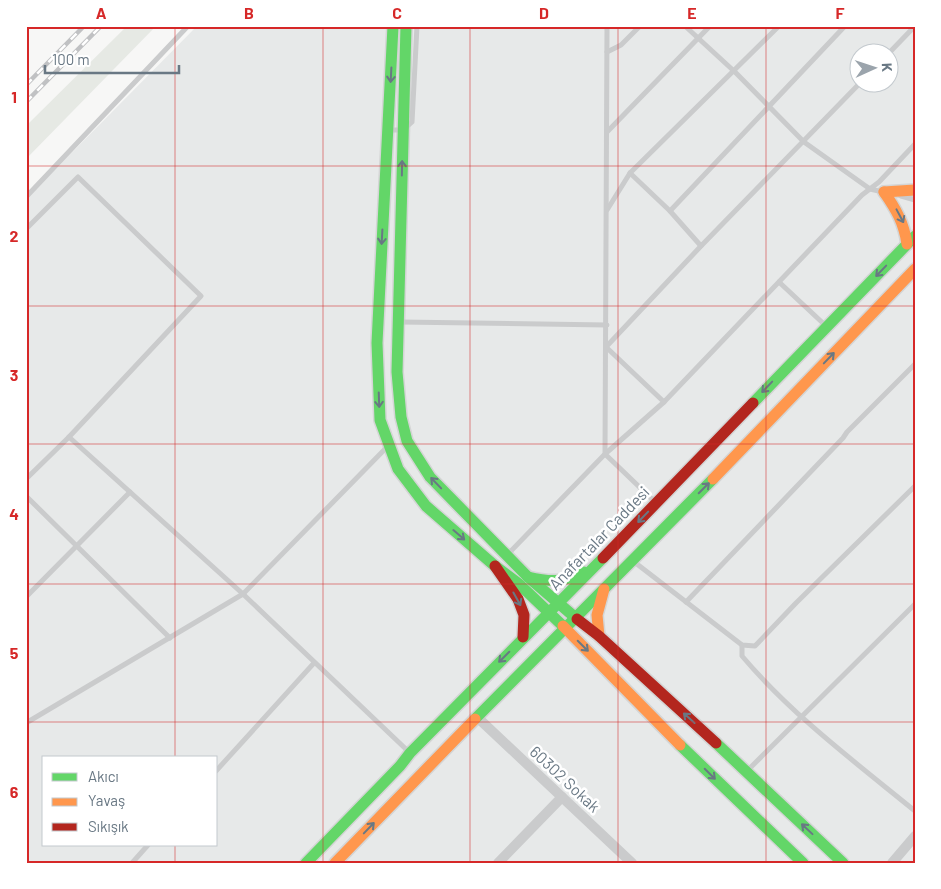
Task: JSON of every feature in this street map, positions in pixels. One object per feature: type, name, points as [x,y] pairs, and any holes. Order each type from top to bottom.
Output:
[{"type":"main road","points":[[393,26],[377,342],[380,420],[398,469],[426,506],[495,566],[519,584],[549,612],[711,776],[803,863]]},
{"type":"main road","points":[[406,26],[397,372],[401,417],[407,440],[430,477],[506,556],[558,604],[599,636],[843,863]]},
{"type":"main road","points":[[881,187],[915,190]]},
{"type":"main road","points":[[881,187],[898,213],[911,240]]},
{"type":"main road","name":"Anafartalar Caddesi","points":[[306,863],[400,766],[410,753],[558,604],[911,240]]},
{"type":"main road","points":[[335,863],[564,628],[736,456],[913,273]]},
{"type":"main road","points":[[495,566],[518,599],[524,615],[524,638]]},
{"type":"main road","points":[[528,577],[557,582],[570,580],[592,568]]},
{"type":"main road","points":[[599,636],[597,615],[605,587]]},
{"type":"street","name":"60302 Sokak","points":[[477,717],[632,863]]},
{"type":"street","points":[[498,863],[562,798]]},
{"type":"street","points":[[892,863],[915,836]]},
{"type":"lane","points":[[26,198],[188,26]]},
{"type":"lane","points":[[388,130],[403,130],[412,122],[417,26]]},
{"type":"lane","points":[[607,26],[605,454],[656,502]]},
{"type":"lane","points":[[607,52],[621,45],[640,26]]},
{"type":"lane","points":[[685,26],[804,142],[870,189],[881,187],[915,144]]},
{"type":"lane","points":[[607,133],[710,26]]},
{"type":"lane","points":[[607,210],[630,173],[779,26]]},
{"type":"lane","points":[[670,210],[845,26]]},
{"type":"lane","points":[[898,44],[915,26]]},
{"type":"lane","points":[[606,347],[701,246],[852,92]]},
{"type":"lane","points":[[630,173],[670,210],[701,246]]},
{"type":"lane","points":[[26,229],[78,177],[201,296],[69,437],[26,479]]},
{"type":"lane","points":[[506,556],[605,454],[664,402],[862,195],[870,189],[881,187],[915,200]]},
{"type":"lane","points":[[779,282],[826,326]]},
{"type":"lane","points":[[398,322],[606,324]]},
{"type":"lane","points":[[606,347],[664,402]]},
{"type":"lane","points":[[686,602],[847,432],[915,364]]},
{"type":"lane","points":[[69,437],[243,594],[410,753]]},
{"type":"lane","points":[[26,724],[243,594],[389,445]]},
{"type":"lane","points":[[632,560],[742,645],[755,646],[915,486]]},
{"type":"lane","points":[[26,597],[130,492]]},
{"type":"lane","points":[[26,496],[170,638]]},
{"type":"lane","points":[[746,772],[915,604]]},
{"type":"lane","points":[[742,645],[742,656],[801,717],[915,811]]},
{"type":"lane","points":[[218,769],[314,663]]},
{"type":"lane","points":[[132,863],[147,846]]},
{"type":"shaded area","points":[[127,26],[156,26],[26,159],[26,126]]},
{"type":"shaded area","points":[[197,26],[915,26],[915,863],[26,863],[26,199]]},
{"type":"railway","points":[[26,85],[84,26]]},
{"type":"railway","points":[[26,102],[101,26]]},
{"type":"traffic: fast","points":[[393,26],[377,343],[380,420],[398,469],[426,506],[495,566],[519,584],[563,626]]},
{"type":"traffic: fast","points":[[406,26],[397,372],[401,417],[407,441],[430,477],[528,577],[577,619]]},
{"type":"traffic: fast","points":[[753,403],[915,236]]},
{"type":"traffic: fast","points":[[475,719],[713,479]]},
{"type":"traffic: fast","points":[[306,863],[400,766],[410,753],[603,558]]},
{"type":"traffic: fast","points":[[528,577],[543,580],[563,580],[584,572]]},
{"type":"traffic: fast","points":[[716,743],[843,863]]},
{"type":"traffic: fast","points":[[680,745],[803,863]]},
{"type":"traffic: slow","points":[[884,192],[915,190]]},
{"type":"traffic: slow","points":[[884,192],[899,217],[907,244]]},
{"type":"traffic: slow","points":[[713,479],[915,269]]},
{"type":"traffic: slow","points":[[599,636],[597,615],[604,589]]},
{"type":"traffic: slow","points":[[563,626],[680,745]]},
{"type":"traffic: slow","points":[[335,863],[475,719]]},
{"type":"traffic: jam","points":[[603,558],[753,403]]},
{"type":"traffic: jam","points":[[495,566],[518,599],[524,615],[523,637]]},
{"type":"traffic: jam","points":[[577,619],[599,636],[716,743]]}]
